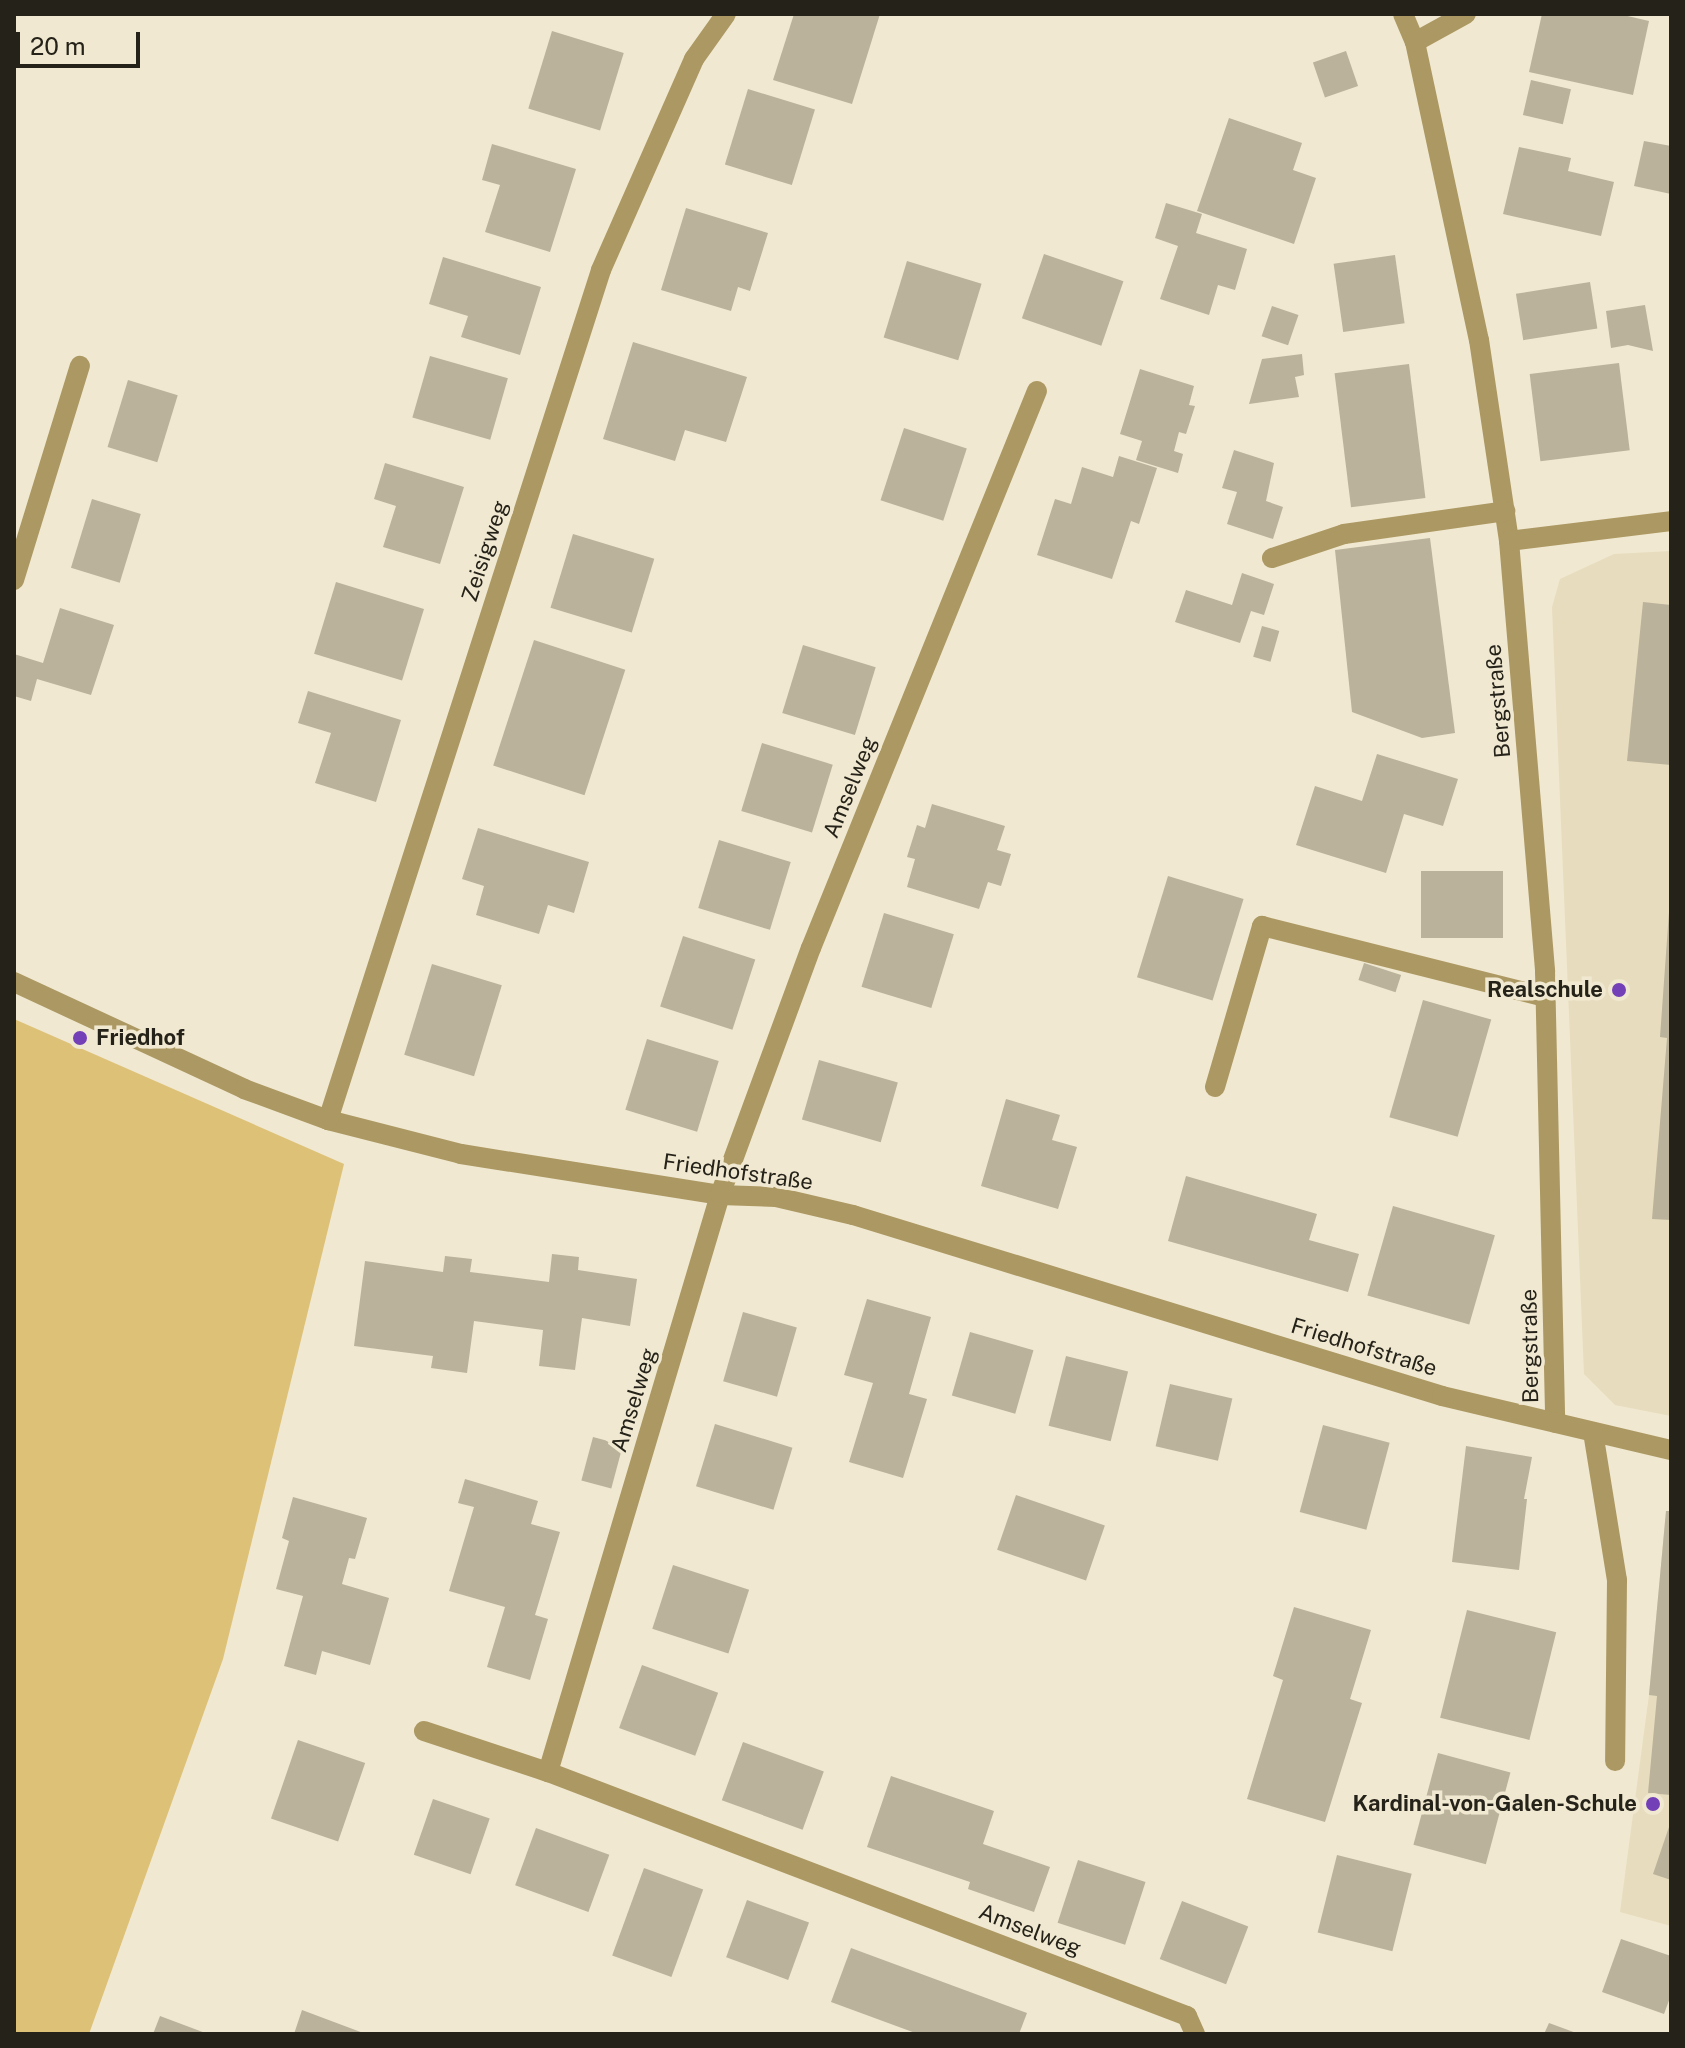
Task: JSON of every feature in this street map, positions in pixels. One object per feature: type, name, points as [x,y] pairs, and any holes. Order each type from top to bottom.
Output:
[{"type":"street","name":"Zeisigweg","points":[[328,1120],[601,270],[694,59],[726,14]]},
{"type":"street","name":"Bergstraße","points":[[1403,14],[1415,42],[1479,340],[1509,541],[1545,997],[1555,1423]]},
{"type":"street","points":[[1415,42],[1466,14]]},
{"type":"street","points":[[14,580],[80,366]]},
{"type":"street","name":"Amselweg","points":[[1037,391],[811,948],[720,1195],[548,1772],[1187,2016],[1195,2034]]},
{"type":"street","points":[[1272,558],[1344,534],[1505,511]]},
{"type":"street","points":[[1509,541],[1671,521]]},
{"type":"street","points":[[1215,1087],[1262,926],[1545,997]]},
{"type":"street","name":"Friedhofstraße","points":[[14,982],[244,1089],[328,1120],[461,1154],[720,1195],[776,1197],[853,1215],[1442,1396],[1671,1450]]},
{"type":"street","points":[[1593,1432],[1617,1580],[1615,1761]]},
{"type":"street","points":[[424,1731],[548,1772]]},
{"type":"shaded area","name":"Realschule","points":[[1671,551],[1671,1416],[1615,1405],[1584,1374],[1552,607],[1560,579],[1614,554]]},
{"type":"shaded area","points":[[14,1019],[344,1164],[223,1659],[89,2034],[14,2034]]},
{"type":"shaded area","name":"Kardinal-von-Galen-Schule","points":[[1666,1511],[1671,1511],[1671,1926],[1620,1912],[1649,1695]]},
{"type":"building","points":[[794,14],[880,14],[852,104],[773,80]]},
{"type":"building","points":[[1542,14],[1619,14],[1649,21],[1633,95],[1529,72]]},
{"type":"building","points":[[552,31],[624,53],[600,130],[528,108]]},
{"type":"building","points":[[1346,51],[1358,86],[1325,97],[1313,62]]},
{"type":"building","points":[[1531,80],[1571,89],[1563,124],[1523,115]]},
{"type":"building","points":[[748,89],[815,109],[792,185],[725,165]]},
{"type":"building","points":[[1229,118],[1302,143],[1293,170],[1316,178],[1294,244],[1197,211]]},
{"type":"building","points":[[1644,141],[1671,146],[1671,194],[1634,186]]},
{"type":"building","points":[[492,144],[576,169],[550,252],[485,232],[500,185],[482,180]]},
{"type":"building","points":[[1519,147],[1571,158],[1568,171],[1614,182],[1601,236],[1503,214]]},
{"type":"building","points":[[1166,203],[1202,214],[1196,233],[1247,249],[1235,290],[1218,285],[1209,315],[1160,299],[1178,246],[1155,238]]},
{"type":"building","points":[[686,208],[768,233],[750,291],[738,287],[731,311],[661,290]]},
{"type":"building","points":[[1044,254],[1123,281],[1101,346],[1022,318]]},
{"type":"building","points":[[1395,255],[1405,323],[1343,332],[1334,264]]},
{"type":"building","points":[[443,257],[541,287],[520,355],[461,337],[468,316],[429,304]]},
{"type":"building","points":[[907,261],[982,284],[958,360],[884,338]]},
{"type":"building","points":[[1590,282],[1597,328],[1523,340],[1516,294]]},
{"type":"building","points":[[1645,305],[1653,351],[1628,345],[1611,348],[1606,311]]},
{"type":"building","points":[[1272,306],[1298,315],[1288,345],[1262,336]]},
{"type":"building","points":[[633,342],[747,377],[726,442],[685,430],[675,461],[603,439]]},
{"type":"building","points":[[1302,354],[1304,375],[1295,377],[1299,397],[1249,404],[1262,359]]},
{"type":"building","points":[[430,356],[508,378],[490,440],[412,418]]},
{"type":"building","points":[[1619,363],[1630,450],[1540,461],[1530,374]]},
{"type":"building","points":[[1409,364],[1425,498],[1351,507],[1335,373]]},
{"type":"building","points":[[1140,369],[1194,386],[1189,405],[1195,406],[1186,434],[1179,432],[1174,451],[1183,454],[1178,473],[1136,460],[1142,441],[1120,434]]},
{"type":"building","points":[[128,380],[178,395],[157,462],[108,447]]},
{"type":"building","points":[[904,428],[967,448],[943,521],[881,500]]},
{"type":"building","points":[[1234,450],[1274,463],[1266,501],[1283,507],[1273,539],[1227,524],[1237,492],[1222,488]]},
{"type":"building","points":[[1119,456],[1157,468],[1139,524],[1131,521],[1112,579],[1037,555],[1055,499],[1071,504],[1082,467],[1113,477]]},
{"type":"building","points":[[385,463],[464,487],[440,564],[383,547],[396,506],[374,499]]},
{"type":"building","points":[[92,499],[141,514],[120,583],[71,568]]},
{"type":"building","points":[[573,534],[654,559],[632,632],[550,608]]},
{"type":"building","points":[[1430,538],[1455,733],[1422,738],[1352,712],[1335,550]]},
{"type":"building","points":[[1242,573],[1274,584],[1264,615],[1251,611],[1240,643],[1175,622],[1186,590],[1232,605]]},
{"type":"building","points":[[336,582],[424,609],[402,681],[314,654]]},
{"type":"building","points":[[1643,602],[1671,605],[1671,765],[1627,761]]},
{"type":"building","points":[[60,608],[114,625],[91,695],[37,679],[31,701],[14,696],[14,654],[43,663]]},
{"type":"building","points":[[1262,626],[1279,631],[1270,662],[1253,657]]},
{"type":"building","points":[[534,640],[625,670],[585,795],[493,766]]},
{"type":"building","points":[[803,645],[876,667],[855,735],[782,713]]},
{"type":"building","points":[[308,691],[401,720],[376,802],[315,783],[331,733],[298,723]]},
{"type":"building","points":[[762,743],[833,765],[812,833],[741,811]]},
{"type":"building","points":[[1377,754],[1458,779],[1443,826],[1404,814],[1386,873],[1296,845],[1315,786],[1362,801]]},
{"type":"building","points":[[932,804],[1005,826],[997,850],[1011,854],[1001,886],[988,882],[979,909],[907,887],[915,859],[907,857],[917,825],[925,828]]},
{"type":"building","points":[[478,828],[589,862],[574,913],[548,905],[539,934],[476,915],[484,886],[462,879]]},
{"type":"building","points":[[719,840],[791,862],[770,930],[698,908]]},
{"type":"building","points":[[1421,871],[1503,871],[1503,938],[1421,938]]},
{"type":"building","points":[[1168,876],[1244,899],[1213,1000],[1137,977]]},
{"type":"building","points":[[1669,912],[1671,1220],[1652,1219],[1667,1038],[1660,1037]]},
{"type":"building","points":[[884,913],[954,934],[931,1008],[861,987]]},
{"type":"building","points":[[683,936],[755,959],[732,1030],[660,1006]]},
{"type":"building","points":[[1364,963],[1401,975],[1396,992],[1358,980]]},
{"type":"building","points":[[432,964],[502,985],[474,1076],[404,1055]]},
{"type":"building","points":[[1423,1000],[1491,1020],[1458,1137],[1389,1117]]},
{"type":"building","points":[[647,1039],[719,1061],[697,1132],[625,1110]]},
{"type":"building","points":[[819,1060],[898,1083],[881,1142],[802,1120]]},
{"type":"building","points":[[1006,1099],[1060,1115],[1052,1140],[1077,1147],[1058,1209],[981,1186]]},
{"type":"building","points":[[1186,1176],[1317,1214],[1309,1240],[1359,1254],[1348,1292],[1168,1241]]},
{"type":"building","points":[[1393,1206],[1495,1235],[1469,1325],[1367,1295]]},
{"type":"building","points":[[552,1254],[579,1257],[578,1270],[637,1279],[630,1326],[582,1318],[575,1370],[539,1366],[543,1330],[474,1321],[467,1373],[431,1368],[433,1356],[354,1346],[365,1261],[443,1272],[445,1256],[472,1259],[470,1272],[549,1282]]},
{"type":"building","points":[[867,1299],[931,1317],[909,1394],[927,1399],[903,1478],[849,1462],[873,1383],[844,1375]]},
{"type":"building","points":[[743,1312],[797,1327],[777,1397],[723,1381]]},
{"type":"building","points":[[970,1332],[1033,1350],[1015,1414],[952,1395]]},
{"type":"building","points":[[1066,1356],[1128,1371],[1111,1441],[1049,1426]]},
{"type":"building","points":[[1170,1384],[1232,1398],[1218,1461],[1156,1446]]},
{"type":"building","points":[[715,1424],[792,1448],[773,1510],[696,1486]]},
{"type":"building","points":[[1323,1425],[1390,1443],[1366,1530],[1300,1512]]},
{"type":"building","points":[[593,1437],[623,1445],[611,1488],[581,1480]]},
{"type":"building","points":[[1466,1446],[1532,1457],[1524,1499],[1527,1499],[1519,1570],[1452,1562]]},
{"type":"building","points":[[465,1479],[538,1501],[531,1524],[560,1532],[535,1615],[548,1619],[530,1680],[487,1667],[505,1607],[449,1591],[474,1507],[458,1503]]},
{"type":"building","points":[[1016,1495],[1105,1526],[1086,1580],[997,1550]]},
{"type":"building","points":[[293,1497],[367,1518],[355,1559],[349,1558],[342,1584],[389,1598],[370,1665],[322,1651],[316,1675],[284,1666],[303,1596],[276,1589],[289,1541],[282,1538]]},
{"type":"building","points":[[1666,1511],[1671,1511],[1671,1795],[1648,1793],[1657,1696],[1649,1695]]},
{"type":"building","points":[[673,1565],[749,1590],[728,1653],[652,1629]]},
{"type":"building","points":[[1294,1607],[1371,1630],[1350,1699],[1362,1703],[1325,1822],[1247,1799],[1283,1680],[1273,1676]]},
{"type":"building","points":[[1467,1610],[1556,1632],[1529,1740],[1440,1718]]},
{"type":"building","points":[[642,1665],[718,1693],[695,1756],[619,1728]]},
{"type":"building","points":[[298,1740],[365,1763],[338,1842],[271,1818]]},
{"type":"building","points":[[743,1742],[824,1771],[803,1830],[722,1800]]},
{"type":"building","points":[[1438,1753],[1510,1772],[1486,1864],[1413,1845]]},
{"type":"building","points":[[891,1776],[994,1811],[983,1844],[1050,1867],[1034,1912],[968,1889],[970,1882],[867,1847]]},
{"type":"building","points":[[433,1799],[490,1819],[471,1874],[414,1855]]},
{"type":"building","points":[[1671,1824],[1671,1880],[1653,1874]]},
{"type":"building","points":[[536,1828],[609,1855],[588,1912],[515,1885]]},
{"type":"building","points":[[1337,1855],[1412,1874],[1392,1951],[1318,1933]]},
{"type":"building","points":[[1078,1860],[1146,1882],[1125,1945],[1058,1923]]},
{"type":"building","points":[[644,1868],[703,1890],[671,1977],[612,1955]]},
{"type":"building","points":[[747,1900],[809,1923],[788,1980],[726,1957]]},
{"type":"building","points":[[1182,1901],[1248,1926],[1226,1984],[1160,1959]]},
{"type":"building","points":[[1621,1939],[1671,1956],[1671,1995],[1664,2014],[1602,1992]]},
{"type":"building","points":[[851,1948],[1027,2013],[1019,2034],[918,2034],[831,2002]]},
{"type":"building","points":[[302,2010],[366,2034],[294,2034]]},
{"type":"building","points":[[160,2016],[208,2034],[153,2034]]},
{"type":"building","points":[[1549,2023],[1579,2034],[1544,2034]]},
{"type":"place","name":"Realschule","points":[[1619,990]]},
{"type":"place","name":"Friedhof","points":[[80,1038]]},
{"type":"place","name":"Kardinal-von-Galen-Schule","points":[[1653,1804]]}]
